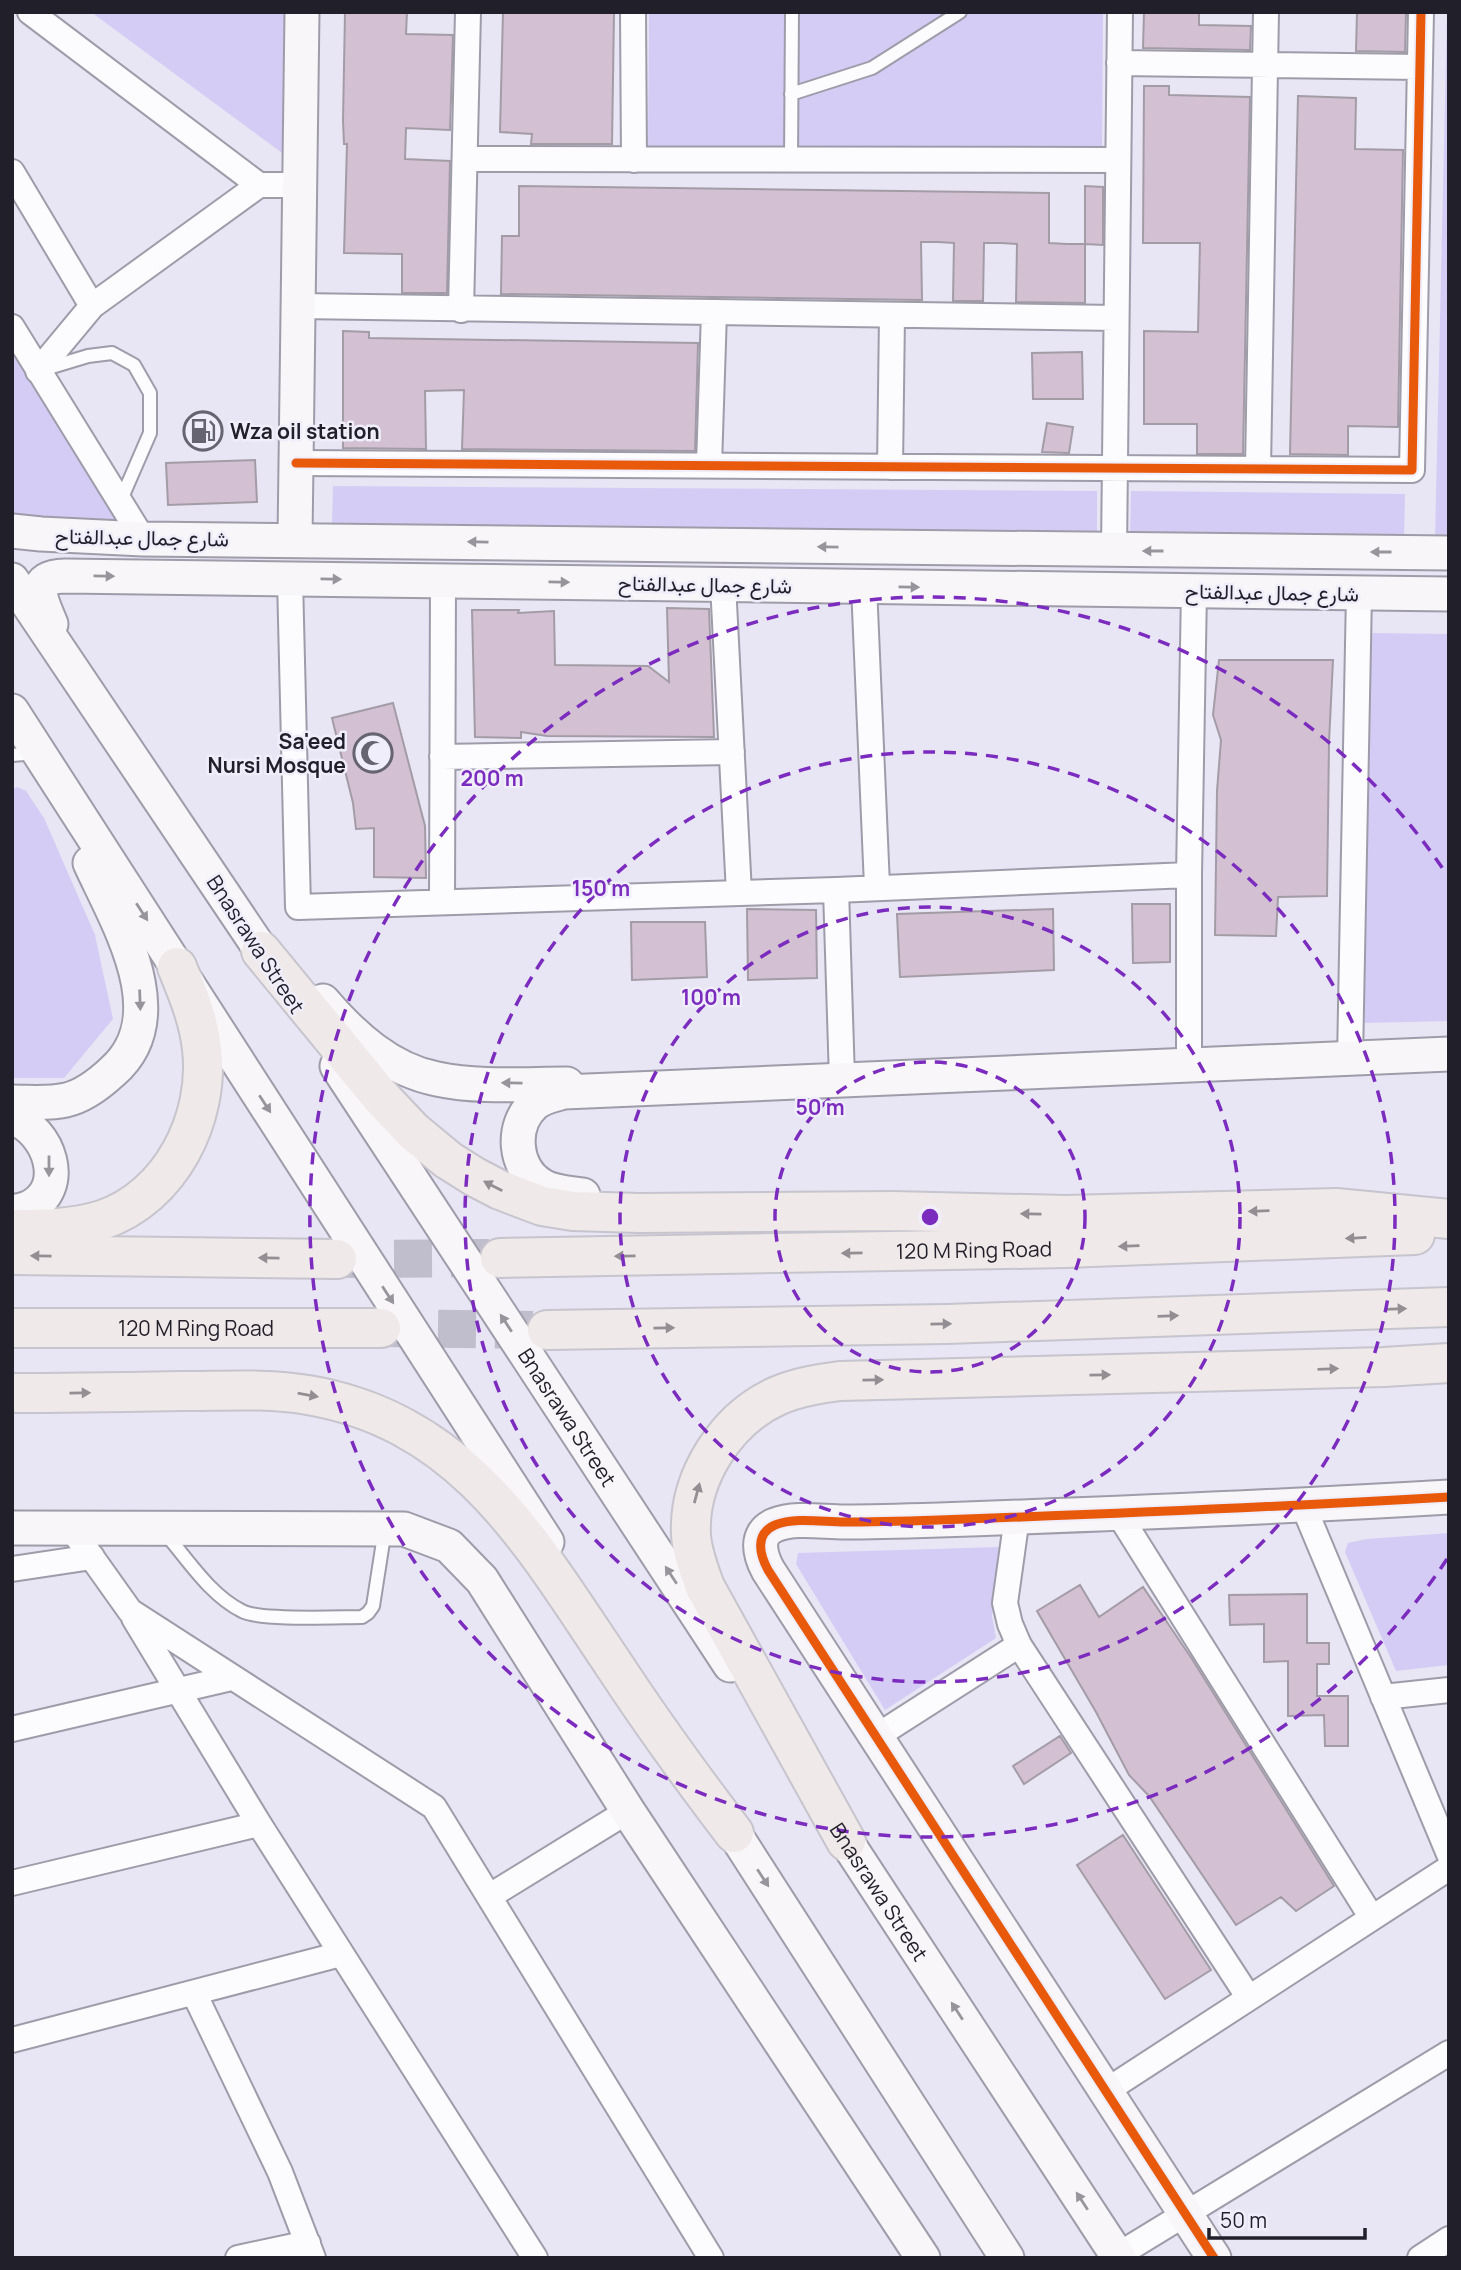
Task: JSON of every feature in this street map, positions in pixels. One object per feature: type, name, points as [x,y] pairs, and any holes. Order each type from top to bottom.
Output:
[{"type":"highway","points":[[261,951],[380,1096],[413,1131],[447,1160],[500,1190],[542,1206],[573,1211],[893,1211],[1066,1215],[1336,1209],[1449,1219]]},
{"type":"highway","points":[[12,1229],[79,1226],[104,1219],[145,1194],[177,1159],[195,1124],[202,1082],[202,1051],[191,1000],[177,967]]},
{"type":"highway","name":"120 M Ring Road","points":[[500,1258],[1066,1248],[1449,1234]]},
{"type":"highway","points":[[12,1255],[337,1259]]},
{"type":"highway","points":[[547,1330],[961,1323],[1449,1307]]},
{"type":"highway","name":"120 M Ring Road","points":[[12,1328],[381,1328]]},
{"type":"highway","points":[[846,1840],[711,1598],[695,1557],[691,1521],[701,1477],[721,1443],[753,1410],[798,1388],[840,1381],[1449,1363]]},
{"type":"highway","points":[[12,1393],[240,1390],[289,1392],[351,1405],[393,1421],[419,1435],[477,1480],[503,1507],[540,1556],[667,1745],[734,1833]]},
{"type":"main road","points":[[295,539],[302,12]]},
{"type":"main road","points":[[27,533],[35,544],[34,556],[39,569],[47,578]]},
{"type":"main road","name":"شارع جمال عبدالفتاح","points":[[27,533],[143,539],[1449,553]]},
{"type":"main road","points":[[785,547],[785,585]]},
{"type":"main road","name":"شارع جمال عبدالفتاح","points":[[63,656],[40,597],[41,585],[47,578],[65,576],[1449,594]]},
{"type":"main road","name":"Bnasrawa Street","points":[[12,580],[205,865],[1119,2257]]},
{"type":"main road","points":[[12,711],[27,759],[72,825],[120,927],[140,988],[141,1013],[129,1053],[97,1086],[65,1101],[12,1102]]},
{"type":"main road","points":[[27,759],[177,967],[1007,2258]]},
{"type":"main road","points":[[205,865],[340,1021],[367,1046],[391,1062],[437,1079],[468,1083],[678,1086]]},
{"type":"main road","points":[[778,1211],[576,1194],[548,1188],[535,1180],[526,1169],[518,1147],[520,1130],[534,1104],[564,1092],[1449,1054]]},
{"type":"main road","points":[[12,1118],[24,1122],[41,1139],[50,1156],[51,1171],[47,1188],[40,1199],[30,1207],[12,1212]]},
{"type":"main road","points":[[1214,2258],[768,1570],[762,1559],[762,1536],[774,1525],[797,1522],[1017,1517],[1449,1497]]},
{"type":"main road","points":[[12,1528],[404,1529],[449,1546],[482,1580],[628,1811],[923,2258]]},
{"type":"street","points":[[12,20],[28,12],[259,185]]},
{"type":"street","points":[[461,310],[468,12]]},
{"type":"street","points":[[633,12],[634,160]]},
{"type":"street","points":[[1114,551],[1120,12]]},
{"type":"street","points":[[1258,469],[1266,12]]},
{"type":"street","points":[[296,463],[1412,470],[1421,12]]},
{"type":"street","points":[[1119,63],[1420,67]]},
{"type":"street","points":[[465,159],[1118,160]]},
{"type":"street","points":[[12,172],[92,306]]},
{"type":"street","points":[[38,371],[92,306],[259,185],[300,185]]},
{"type":"street","points":[[298,306],[1116,318]]},
{"type":"street","points":[[709,466],[714,312]]},
{"type":"street","points":[[890,467],[892,315]]},
{"type":"street","points":[[12,327],[143,539]]},
{"type":"street","points":[[290,579],[298,906],[836,890],[877,886],[1188,875]]},
{"type":"street","points":[[442,902],[443,581]]},
{"type":"street","points":[[723,584],[739,893]]},
{"type":"street","points":[[864,586],[877,886]]},
{"type":"street","points":[[1189,1065],[1188,875],[1194,590]]},
{"type":"street","points":[[1350,1059],[1359,593]]},
{"type":"street","points":[[442,757],[732,752]]},
{"type":"street","points":[[836,890],[842,1079]]},
{"type":"street","points":[[1303,1505],[1449,1853]]},
{"type":"street","points":[[1118,1513],[1372,1918]]},
{"type":"street","points":[[1017,1517],[1005,1603],[1019,1644],[1249,1998]]},
{"type":"street","points":[[71,1528],[130,1611],[259,1824],[535,2258]]},
{"type":"street","points":[[12,1569],[92,1557]]},
{"type":"street","points":[[130,1611],[435,1807],[710,2258]]},
{"type":"street","points":[[877,1737],[1019,1644]]},
{"type":"street","points":[[12,1729],[231,1678]]},
{"type":"street","points":[[1383,1697],[1449,1690]]},
{"type":"street","points":[[489,1896],[628,1811]]},
{"type":"street","points":[[12,1883],[259,1824]]},
{"type":"street","points":[[1106,2091],[1449,1868]]},
{"type":"street","points":[[12,2040],[341,1954]]},
{"type":"street","points":[[194,1993],[281,2172],[311,2250],[238,2258]]},
{"type":"street","points":[[1119,2257],[1185,2212],[1449,2053]]},
{"type":"street","points":[[1420,2258],[1449,2239]]},
{"type":"lane","points":[[791,160],[792,12]]},
{"type":"lane","points":[[791,94],[872,68],[960,12]]},
{"type":"lane","points":[[38,371],[88,356],[112,353],[134,365],[150,393],[150,433],[120,502]]},
{"type":"lane","points":[[160,1528],[224,1600],[244,1613],[262,1616],[337,1617],[362,1617],[368,1614],[373,1606],[385,1530]]},
{"type":"shaded area","points":[[91,12],[292,12],[289,158]]},
{"type":"shaded area","points":[[649,12],[1103,12],[1102,154],[648,149]]},
{"type":"shaded area","points":[[1447,12],[1449,539],[1435,540]]},
{"type":"shaded area","points":[[12,340],[125,531],[16,520],[12,514]]},
{"type":"shaded area","points":[[333,486],[1097,491],[1097,535],[332,526]]},
{"type":"shaded area","points":[[1131,491],[1405,494],[1404,538],[1130,537]]},
{"type":"shaded area","points":[[1369,633],[1449,634],[1449,1021],[1362,1023]]},
{"type":"shaded area","points":[[17,787],[26,791],[44,818],[95,935],[113,1019],[64,1078],[12,1078],[12,790]]},
{"type":"shaded area","points":[[1449,1533],[1449,1665],[1396,1671],[1345,1552],[1348,1543],[1367,1539]]},
{"type":"shaded area","points":[[1001,1547],[992,1616],[996,1638],[885,1710],[796,1564],[798,1553]]},
{"type":"building","points":[[345,12],[407,12],[406,34],[453,35],[450,130],[406,128],[405,159],[450,161],[447,293],[402,293],[402,254],[344,253],[347,144],[344,144],[343,121]]},
{"type":"building","points":[[503,12],[614,12],[612,144],[531,144],[532,134],[500,132]]},
{"type":"building","points":[[1144,12],[1199,12],[1199,25],[1251,26],[1250,50],[1143,48]]},
{"type":"building","points":[[1357,12],[1406,12],[1405,52],[1356,51]]},
{"type":"building","points":[[1144,86],[1169,86],[1169,95],[1250,97],[1243,454],[1197,454],[1197,424],[1144,424],[1144,331],[1198,332],[1200,243],[1143,243]]},
{"type":"building","points":[[1298,96],[1356,98],[1355,149],[1403,150],[1398,427],[1348,426],[1348,455],[1290,454]]},
{"type":"building","points":[[519,186],[1049,193],[1049,243],[1085,244],[1085,303],[1016,302],[1017,244],[1001,243],[984,243],[983,301],[953,301],[954,243],[938,242],[921,242],[922,300],[501,294],[502,236],[519,236]]},
{"type":"building","points":[[1085,186],[1103,187],[1103,245],[1085,244]]},
{"type":"building","points":[[343,331],[369,332],[369,338],[698,343],[695,451],[462,449],[464,390],[425,391],[426,449],[343,448]]},
{"type":"building","points":[[1082,352],[1083,399],[1033,399],[1032,353]]},
{"type":"building","points":[[1047,423],[1073,427],[1069,453],[1042,452]]},
{"type":"building","points":[[255,460],[257,502],[168,505],[166,463]]},
{"type":"building","points":[[667,608],[709,609],[714,737],[547,736],[521,732],[521,738],[475,737],[472,610],[519,610],[518,613],[554,611],[555,665],[648,666],[669,682]]},
{"type":"building","points":[[1219,660],[1333,660],[1327,896],[1278,897],[1276,936],[1215,935],[1217,791],[1221,740],[1213,715]]},
{"type":"building","points":[[393,703],[425,826],[426,878],[374,877],[374,828],[356,829],[353,803],[332,718]]},
{"type":"building","points":[[1132,904],[1170,904],[1170,962],[1133,963]]},
{"type":"building","points":[[747,909],[816,910],[817,978],[748,980]]},
{"type":"building","points":[[1053,909],[1054,970],[900,977],[897,914]]},
{"type":"building","points":[[631,922],[705,922],[707,977],[632,980]]},
{"type":"building","points":[[1080,1585],[1099,1617],[1143,1587],[1192,1659],[1334,1886],[1296,1911],[1281,1897],[1236,1925],[1149,1796],[1129,1775],[1037,1611]]},
{"type":"building","points":[[1307,1594],[1307,1643],[1329,1643],[1329,1664],[1317,1664],[1317,1696],[1348,1696],[1348,1746],[1325,1746],[1324,1715],[1288,1716],[1288,1661],[1264,1662],[1264,1624],[1230,1625],[1229,1595]]},
{"type":"building","points":[[1060,1736],[1071,1753],[1024,1784],[1013,1766]]},
{"type":"building","points":[[1123,1835],[1211,1970],[1165,1999],[1077,1865]]},
{"type":"tunnel","points":[[337,1259],[494,1258]]},
{"type":"tunnel","points":[[381,1328],[543,1330]]},
{"type":"cycle path","points":[[296,463],[1412,470],[1421,12]]},
{"type":"cycle path","points":[[1214,2258],[768,1570],[761,1552],[761,1539],[768,1529],[775,1525],[800,1521],[1003,1518],[1449,1497]]},
{"type":"place","name":"Wza oil station","points":[[203,431]]},
{"type":"place","name":"Sa'eed Nursi Mosque","points":[[373,753]]}]
